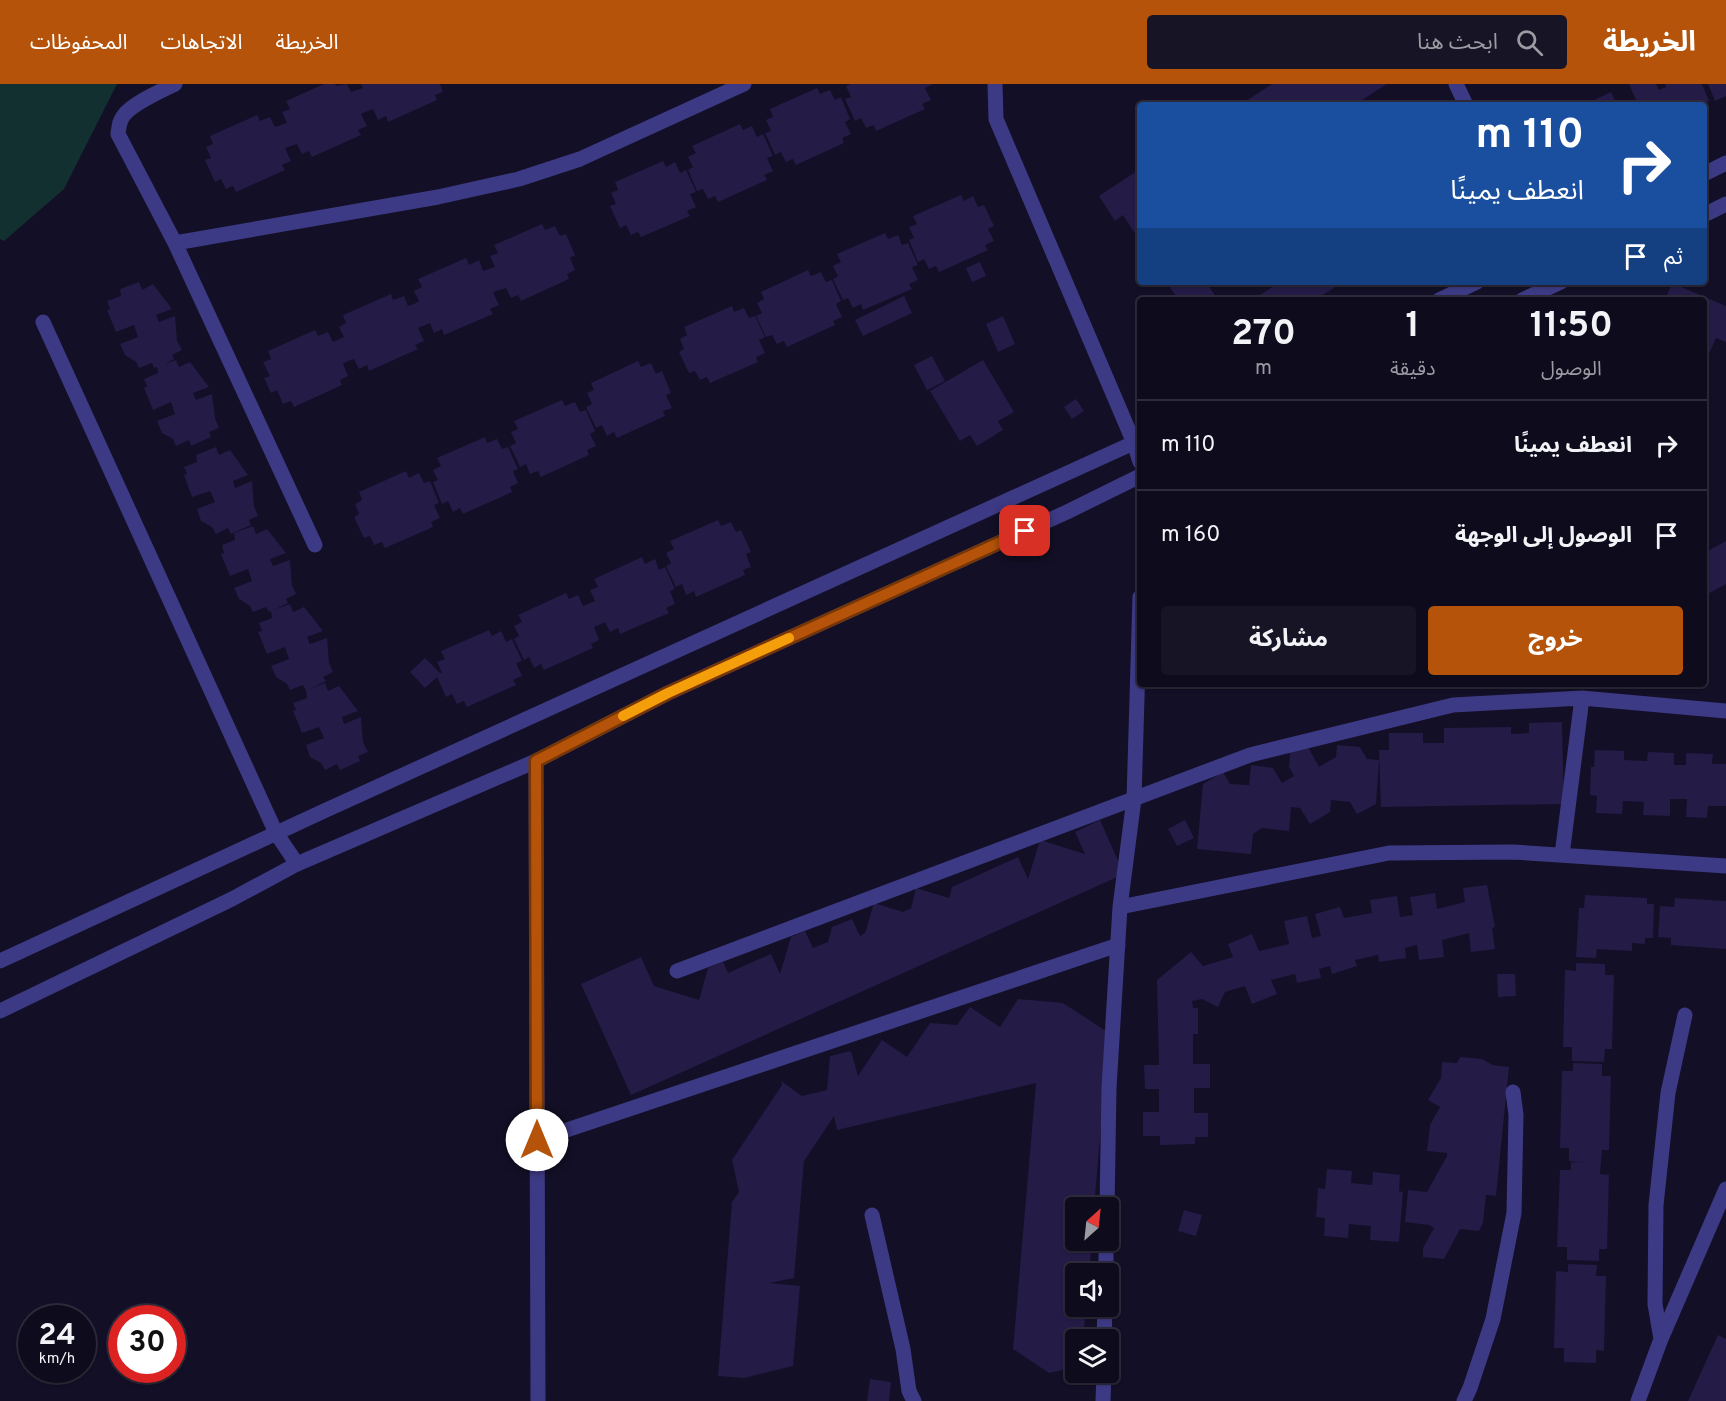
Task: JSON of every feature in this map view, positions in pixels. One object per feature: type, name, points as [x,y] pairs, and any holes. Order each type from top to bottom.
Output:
[{"type":"street","points":[[175,84],[134,106],[124,115],[119,124],[118,134],[175,243],[315,545]]},
{"type":"street","points":[[175,243],[438,197],[519,179],[580,159],[744,84]]},
{"type":"street","points":[[0,960],[1137,441],[996,119],[994,84]]},
{"type":"street","points":[[1456,84],[1465,102]]},
{"type":"street","points":[[1707,172],[1726,163]]},
{"type":"street","points":[[1707,214],[1726,204]]},
{"type":"street","points":[[1444,297],[1470,285]]},
{"type":"street","points":[[1528,297],[1554,285]]},
{"type":"street","points":[[43,322],[276,833],[297,864]]},
{"type":"street","points":[[0,1011],[232,899],[297,864],[536,761],[668,693],[1067,512],[1137,477]]},
{"type":"street","points":[[1107,1197],[1110,1088],[1120,908],[1134,799],[1137,687]]},
{"type":"street","points":[[1562,855],[1582,698]]},
{"type":"street","points":[[677,971],[1250,755],[1454,705],[1582,698],[1726,711]]},
{"type":"street","points":[[536,761],[538,1401]]},
{"type":"street","points":[[1120,908],[1389,853],[1513,852],[1726,866]]},
{"type":"street","points":[[537,1140],[1118,945]]},
{"type":"street","points":[[1660,1339],[1655,1304],[1656,1206],[1668,1093],[1685,1015]]},
{"type":"street","points":[[1464,1401],[1493,1319],[1514,1213],[1516,1115],[1513,1092]]},
{"type":"street","points":[[1638,1401],[1660,1339],[1726,1189]]},
{"type":"street","points":[[872,1215],[903,1349],[909,1391],[914,1401]]},
{"type":"street","points":[[1103,1401],[1104,1383]]},
{"type":"green space","points":[[0,84],[117,84],[64,189],[4,241],[0,239]]},
{"type":"building","points":[[324,84],[335,84],[336,86],[347,84],[351,92],[363,88],[361,84],[440,84],[443,92],[435,95],[437,100],[388,122],[386,116],[378,120],[373,109],[361,114],[367,126],[358,130],[361,135],[312,157],[309,151],[302,154],[297,144],[285,148],[291,161],[282,165],[285,170],[236,192],[233,186],[226,189],[221,179],[215,182],[205,160],[211,158],[206,147],[213,144],[210,136],[257,115],[260,121],[270,117],[275,127],[287,123],[282,112],[290,109],[286,101]]},
{"type":"building","points":[[851,84],[933,84],[925,88],[931,100],[922,104],[925,109],[876,131],[874,125],[866,128],[861,118],[855,121],[845,99],[851,97],[846,86]]},
{"type":"building","points":[[1272,84],[1387,84],[1359,102],[1245,102]]},
{"type":"building","points":[[1629,84],[1656,84],[1659,90],[1666,87],[1665,84],[1702,84],[1709,101],[1707,102],[1637,102]]},
{"type":"building","points":[[1708,84],[1726,84],[1726,96],[1715,101]]},
{"type":"building","points":[[817,88],[820,94],[830,90],[835,100],[841,97],[850,119],[845,122],[851,134],[842,138],[844,143],[796,165],[793,159],[786,162],[781,152],[775,155],[765,133],[771,131],[766,120],[773,117],[770,109]]},
{"type":"building","points":[[1611,92],[1616,102],[1590,102]]},
{"type":"building","points":[[740,124],[743,130],[752,126],[757,137],[763,134],[773,156],[767,158],[773,171],[764,175],[767,180],[718,202],[715,196],[708,199],[703,189],[697,191],[688,170],[693,167],[688,157],[696,153],[692,146]]},
{"type":"building","points":[[663,161],[666,167],[675,162],[680,173],[686,170],[696,192],[690,194],[696,207],[687,211],[690,216],[641,237],[638,232],[631,235],[626,225],[620,228],[610,206],[616,204],[611,193],[618,190],[615,182]]},
{"type":"building","points":[[1137,171],[1137,236],[1123,215],[1115,221],[1099,196]]},
{"type":"building","points":[[961,195],[964,201],[973,196],[978,207],[984,205],[994,226],[988,229],[994,241],[985,245],[988,250],[939,272],[936,266],[929,269],[924,259],[918,262],[909,240],[914,238],[909,227],[917,224],[913,216]]},
{"type":"building","points":[[542,224],[545,230],[555,226],[560,236],[566,234],[575,255],[570,258],[575,270],[567,274],[569,279],[521,301],[518,295],[511,298],[506,288],[493,292],[499,305],[490,309],[493,314],[444,335],[442,329],[434,333],[430,323],[418,328],[424,341],[415,345],[418,349],[369,371],[367,365],[359,369],[354,359],[348,361],[343,364],[348,376],[340,380],[342,385],[294,407],[291,401],[283,404],[277,390],[271,393],[264,378],[270,376],[263,362],[271,359],[268,351],[315,330],[318,336],[328,332],[333,342],[344,337],[339,327],[346,323],[343,315],[391,294],[393,300],[404,296],[408,306],[414,304],[419,301],[414,291],[422,287],[418,279],[466,258],[469,265],[479,260],[483,271],[495,267],[490,256],[498,253],[494,245]]},
{"type":"building","points":[[885,233],[888,239],[898,235],[902,245],[908,243],[918,265],[912,267],[918,280],[909,284],[912,289],[863,310],[861,304],[853,308],[848,298],[843,300],[833,279],[838,276],[833,266],[841,262],[837,254]]},
{"type":"building","points":[[980,262],[986,276],[972,282],[966,268]]},
{"type":"building","points":[[808,270],[811,276],[821,272],[826,282],[832,280],[841,301],[836,304],[842,317],[833,321],[835,325],[787,347],[784,341],[777,344],[772,335],[766,337],[756,316],[762,313],[757,303],[764,299],[761,292]]},
{"type":"building","points":[[139,282],[142,290],[153,284],[172,309],[156,315],[159,322],[175,316],[177,341],[182,350],[172,355],[174,359],[165,364],[176,360],[179,367],[190,362],[209,387],[193,393],[196,400],[212,394],[215,418],[219,428],[209,432],[211,437],[191,446],[189,440],[176,446],[173,439],[162,433],[157,421],[175,414],[171,402],[153,410],[144,388],[147,386],[144,379],[158,373],[157,367],[154,368],[152,363],[139,368],[136,362],[125,355],[120,344],[138,337],[134,325],[116,332],[107,310],[110,309],[107,301],[121,296],[120,289]]},
{"type":"building","points":[[1169,285],[1208,285],[1216,297],[1176,297]]},
{"type":"building","points":[[1275,285],[1338,285],[1320,297],[1257,297]]},
{"type":"building","points":[[1671,285],[1677,285],[1705,297],[1666,297]]},
{"type":"building","points":[[904,296],[912,313],[863,336],[855,320]]},
{"type":"building","points":[[1707,298],[1726,306],[1726,342],[1716,338],[1707,358]]},
{"type":"building","points":[[732,306],[734,312],[744,308],[749,318],[755,316],[765,337],[759,340],[765,353],[756,357],[758,362],[710,383],[707,377],[700,380],[695,371],[689,373],[679,352],[684,349],[680,339],[687,335],[684,327]]},
{"type":"building","points":[[1003,316],[1015,344],[998,352],[986,324]]},
{"type":"building","points":[[932,356],[945,381],[927,390],[914,365]]},
{"type":"building","points":[[983,360],[1014,412],[998,421],[1003,430],[977,446],[970,435],[960,441],[930,391]]},
{"type":"building","points":[[638,361],[641,367],[651,363],[656,374],[662,371],[671,393],[666,395],[672,408],[663,411],[665,416],[617,438],[614,432],[607,436],[602,425],[596,428],[586,407],[592,404],[587,393],[594,390],[591,383]]},
{"type":"building","points":[[1076,399],[1084,411],[1072,419],[1064,407]]},
{"type":"building","points":[[562,400],[565,406],[575,402],[580,412],[586,410],[595,431],[590,434],[596,446],[587,450],[589,455],[541,477],[538,471],[530,474],[526,464],[520,467],[510,446],[516,443],[511,432],[518,429],[514,421]]},
{"type":"building","points":[[485,437],[487,443],[497,439],[502,449],[508,447],[518,469],[513,471],[518,483],[510,487],[512,492],[463,514],[460,508],[453,512],[448,501],[442,504],[433,482],[438,480],[433,470],[441,466],[437,458]]},
{"type":"building","points":[[216,447],[219,455],[230,450],[248,475],[233,481],[235,488],[252,481],[254,506],[258,516],[249,520],[251,525],[231,534],[228,528],[216,534],[212,527],[201,521],[197,509],[215,502],[210,491],[192,497],[184,475],[187,474],[184,467],[197,462],[196,455]]},
{"type":"building","points":[[406,471],[409,478],[419,473],[424,483],[430,481],[439,503],[434,505],[440,518],[431,522],[433,527],[385,548],[382,542],[374,545],[370,536],[364,538],[354,517],[359,514],[355,504],[362,500],[359,492]]},
{"type":"building","points":[[718,520],[721,526],[731,522],[736,532],[741,530],[751,552],[746,554],[751,567],[743,570],[745,575],[696,597],[694,591],[686,595],[682,584],[676,587],[666,566],[671,563],[666,553],[674,549],[670,541]]},
{"type":"building","points":[[253,526],[256,534],[267,529],[286,553],[270,559],[273,566],[290,560],[292,585],[296,594],[286,599],[288,603],[274,610],[290,604],[293,612],[304,607],[323,631],[307,637],[310,644],[327,638],[329,663],[333,672],[323,677],[326,681],[310,689],[325,683],[328,691],[339,686],[358,711],[342,717],[344,724],[361,717],[363,742],[368,752],[358,756],[360,761],[340,770],[337,764],[325,770],[321,763],[310,757],[306,745],[324,738],[319,727],[302,733],[293,711],[296,710],[293,703],[307,698],[306,690],[303,685],[290,690],[287,684],[276,677],[271,666],[289,659],[285,647],[267,654],[258,632],[262,631],[259,623],[272,618],[271,611],[269,612],[266,607],[253,612],[250,606],[239,599],[234,588],[252,581],[248,569],[230,576],[221,554],[224,553],[222,545],[235,540],[234,533]]},
{"type":"building","points":[[1726,541],[1726,584],[1707,594],[1707,551]]},
{"type":"building","points":[[642,557],[645,564],[655,559],[659,570],[665,567],[675,589],[670,591],[675,604],[666,608],[669,613],[620,634],[618,628],[610,632],[605,622],[594,627],[599,640],[591,644],[593,648],[544,670],[541,664],[534,668],[529,657],[524,660],[514,639],[519,636],[514,626],[522,622],[518,615],[566,593],[569,599],[578,595],[583,606],[595,601],[590,590],[598,587],[594,579]]},
{"type":"building","points":[[489,630],[492,636],[501,631],[506,642],[512,639],[522,661],[516,663],[522,676],[513,680],[516,685],[467,707],[464,701],[457,704],[452,694],[446,697],[437,677],[425,688],[410,672],[425,658],[442,673],[437,662],[445,659],[441,651]]},
{"type":"building","points":[[1562,722],[1564,804],[1381,807],[1379,750],[1389,750],[1389,733],[1423,733],[1423,743],[1444,743],[1444,728],[1511,727],[1511,734],[1529,733],[1529,723]]},
{"type":"building","points":[[1291,745],[1308,747],[1319,767],[1336,757],[1337,745],[1360,747],[1367,759],[1379,760],[1376,804],[1357,814],[1350,802],[1331,800],[1330,812],[1310,824],[1300,808],[1291,807],[1289,831],[1262,828],[1253,834],[1251,854],[1197,849],[1203,784],[1223,772],[1230,784],[1249,785],[1251,765],[1273,768],[1282,783],[1294,776],[1289,767]]},
{"type":"building","points":[[1595,750],[1624,751],[1624,760],[1647,761],[1648,752],[1674,753],[1674,765],[1686,765],[1686,753],[1713,754],[1712,764],[1726,764],[1726,806],[1708,806],[1707,818],[1686,817],[1687,799],[1670,799],[1670,816],[1643,815],[1644,802],[1623,801],[1622,814],[1596,813],[1597,796],[1590,795],[1591,767],[1594,767]]},
{"type":"building","points":[[1100,820],[1124,874],[631,1095],[581,984],[641,957],[654,986],[699,1000],[708,968],[723,962],[728,973],[771,954],[780,974],[791,937],[805,931],[813,948],[828,942],[832,927],[852,919],[860,936],[865,933],[874,903],[903,912],[911,908],[916,888],[949,898],[952,887],[1018,857],[1028,879],[1040,840],[1085,854],[1075,832]]},
{"type":"building","points":[[1185,820],[1194,838],[1177,846],[1168,829]]},
{"type":"building","points":[[1487,885],[1495,927],[1492,928],[1495,949],[1471,952],[1469,933],[1442,940],[1444,957],[1419,960],[1417,945],[1405,948],[1406,958],[1379,962],[1378,955],[1355,960],[1357,966],[1332,974],[1330,966],[1319,969],[1321,978],[1297,983],[1295,974],[1271,980],[1277,994],[1252,1004],[1245,986],[1225,992],[1218,1007],[1202,999],[1192,1001],[1193,1008],[1198,1008],[1198,1034],[1193,1034],[1193,1064],[1210,1064],[1210,1088],[1194,1088],[1194,1113],[1208,1113],[1208,1137],[1195,1137],[1195,1144],[1160,1145],[1160,1136],[1143,1136],[1143,1112],[1159,1112],[1159,1089],[1145,1089],[1144,1065],[1159,1065],[1157,980],[1191,952],[1203,966],[1233,957],[1228,944],[1252,934],[1259,951],[1289,944],[1284,921],[1307,916],[1312,938],[1321,936],[1315,914],[1340,907],[1344,918],[1372,913],[1370,900],[1397,896],[1400,917],[1413,915],[1410,897],[1435,893],[1437,909],[1465,902],[1463,888]]},
{"type":"building","points":[[1585,895],[1647,898],[1647,904],[1654,904],[1653,938],[1645,938],[1645,944],[1632,943],[1632,951],[1597,949],[1596,958],[1576,957],[1579,908],[1584,908]]},
{"type":"building","points":[[1675,898],[1726,901],[1726,949],[1671,945],[1671,938],[1658,937],[1660,906],[1674,907]]},
{"type":"building","points":[[1576,963],[1605,964],[1605,975],[1614,975],[1612,1049],[1605,1049],[1604,1062],[1572,1061],[1572,1047],[1563,1047],[1565,970],[1576,971]]},
{"type":"building","points":[[1497,974],[1515,974],[1516,996],[1498,997]]},
{"type":"building","points":[[1018,999],[1063,1003],[1109,1033],[1095,1197],[1065,1197],[1065,1251],[1091,1251],[1090,1263],[1065,1263],[1065,1317],[1085,1317],[1084,1329],[1065,1329],[1065,1369],[1049,1373],[1013,1349],[1036,1083],[837,1130],[834,1116],[804,1161],[794,1278],[770,1283],[800,1286],[793,1366],[744,1378],[718,1376],[732,1202],[739,1192],[732,1160],[782,1085],[781,1081],[802,1096],[827,1090],[830,1056],[851,1051],[858,1076],[882,1040],[907,1057],[930,1023],[957,1025],[970,1007],[1000,1027]]},
{"type":"building","points":[[1460,1057],[1482,1059],[1493,1065],[1509,1067],[1496,1196],[1486,1195],[1483,1223],[1479,1231],[1460,1229],[1444,1259],[1423,1257],[1423,1248],[1434,1228],[1429,1225],[1405,1222],[1408,1190],[1427,1192],[1447,1156],[1447,1153],[1427,1151],[1430,1125],[1440,1107],[1428,1100],[1441,1078],[1442,1062],[1457,1063]]},
{"type":"building","points":[[1573,1063],[1602,1064],[1602,1076],[1611,1076],[1609,1150],[1602,1150],[1600,1174],[1609,1175],[1607,1249],[1599,1249],[1599,1261],[1567,1260],[1567,1247],[1557,1247],[1560,1170],[1571,1170],[1571,1162],[1586,1163],[1569,1161],[1569,1148],[1560,1148],[1562,1071],[1573,1071]]},
{"type":"building","points":[[1327,1169],[1352,1171],[1351,1183],[1372,1185],[1373,1172],[1400,1175],[1399,1191],[1403,1192],[1399,1242],[1370,1240],[1371,1226],[1349,1224],[1348,1238],[1324,1236],[1325,1218],[1316,1217],[1318,1188],[1325,1189]]},
{"type":"building","points":[[1184,1210],[1202,1215],[1196,1236],[1178,1231]]},
{"type":"building","points":[[1568,1264],[1597,1265],[1596,1276],[1606,1276],[1604,1351],[1596,1350],[1596,1363],[1564,1362],[1564,1348],[1554,1348],[1556,1271],[1568,1272]]},
{"type":"building","points":[[1718,1335],[1726,1339],[1726,1401],[1688,1401]]},
{"type":"building","points":[[870,1379],[891,1382],[889,1401],[867,1401]]},
{"type":"slow traffic","points":[[623,716],[789,638]]},
{"type":"route","points":[[537,1140],[536,761],[668,693],[1025,531]]}]
